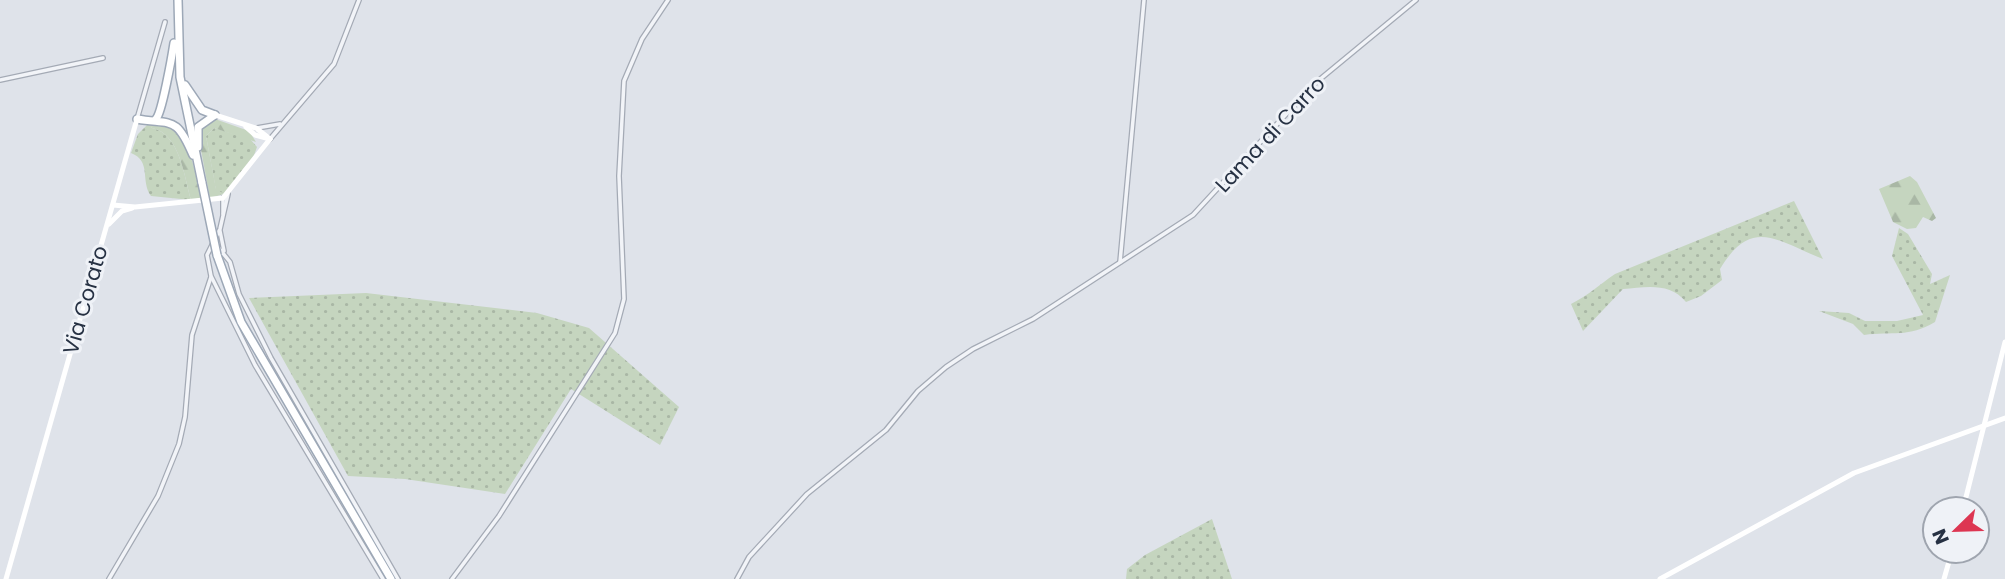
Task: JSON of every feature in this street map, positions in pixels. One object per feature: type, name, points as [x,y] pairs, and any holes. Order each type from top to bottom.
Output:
[{"type":"main road","points":[[178,0],[179,66],[201,179],[242,322],[391,579]]},
{"type":"main road","points":[[156,119],[163,108],[163,88],[177,22]]},
{"type":"main road","points":[[113,205],[135,207],[212,201],[225,196],[270,139],[202,110],[193,100],[179,66]]},
{"type":"main road","points":[[198,163],[198,127],[215,115]]},
{"type":"main road","points":[[137,119],[156,119],[172,123],[183,134],[201,179]]},
{"type":"main road","name":"Via Corato","points":[[6,579],[137,119]]},
{"type":"main road","points":[[255,132],[258,149],[255,159]]},
{"type":"main road","points":[[113,205],[122,211]]},
{"type":"main road","points":[[107,226],[122,211],[135,207]]},
{"type":"main road","points":[[1967,495],[2005,342]]},
{"type":"main road","points":[[1660,579],[1854,473],[2005,418]]},
{"type":"street","points":[[270,139],[334,64],[359,0]]},
{"type":"street","points":[[452,579],[499,516],[615,333],[624,299],[619,176],[624,80],[642,39],[668,0]]},
{"type":"street","points":[[1120,262],[1144,0]]},
{"type":"street","name":"Lama di Carro","points":[[737,579],[749,557],[807,494],[886,430],[918,391],[946,367],[973,349],[1033,318],[1193,215],[1313,85],[1416,0]]},
{"type":"street","name":"Via Corato","points":[[137,119],[165,22]]},
{"type":"street","points":[[0,80],[103,58]]},
{"type":"street","points":[[255,132],[285,121]]},
{"type":"street","points":[[224,216],[225,196]]},
{"type":"street","points":[[225,196],[224,216],[209,248],[206,264],[255,365],[383,579]]},
{"type":"street","points":[[212,201],[223,210]]},
{"type":"street","points":[[220,229],[221,253]]},
{"type":"street","points":[[209,248],[215,246],[221,253],[271,358],[398,579]]},
{"type":"street","points":[[109,579],[158,496],[178,443],[186,417],[192,335],[211,276]]},
{"type":"green space","points":[[215,119],[249,131],[256,142],[214,128],[206,136],[216,189],[224,194],[210,198],[198,134],[200,125]]},
{"type":"green space","points":[[167,122],[187,147],[201,198],[191,200],[175,147],[169,138],[152,128],[149,123]]},
{"type":"green space","points":[[149,123],[152,128],[169,138],[175,147],[191,200],[151,196],[146,184],[144,166],[131,153],[138,134]]},
{"type":"green space","points":[[214,128],[250,139],[257,147],[253,158],[224,194],[216,190],[206,136]]},
{"type":"green space","points":[[1910,176],[1917,182],[1936,218],[1932,221],[1923,217],[1916,228],[1907,229],[1893,222],[1879,189]]},
{"type":"green space","points":[[1794,201],[1823,259],[1779,240],[1755,238],[1743,243],[1732,253],[1720,269],[1722,280],[1701,296],[1686,302],[1673,291],[1657,287],[1623,289],[1583,331],[1571,304],[1615,274]]},
{"type":"green space","points":[[1899,228],[1908,234],[1932,274],[1930,284],[1950,275],[1935,322],[1908,332],[1864,335],[1853,324],[1819,311],[1849,313],[1865,321],[1897,321],[1923,315],[1892,256]]},
{"type":"green space","points":[[366,293],[537,313],[589,328],[679,407],[660,445],[571,389],[505,494],[405,479],[348,476],[249,298]]},
{"type":"green space","points":[[1212,519],[1232,579],[1126,579],[1127,569],[1145,555]]}]
